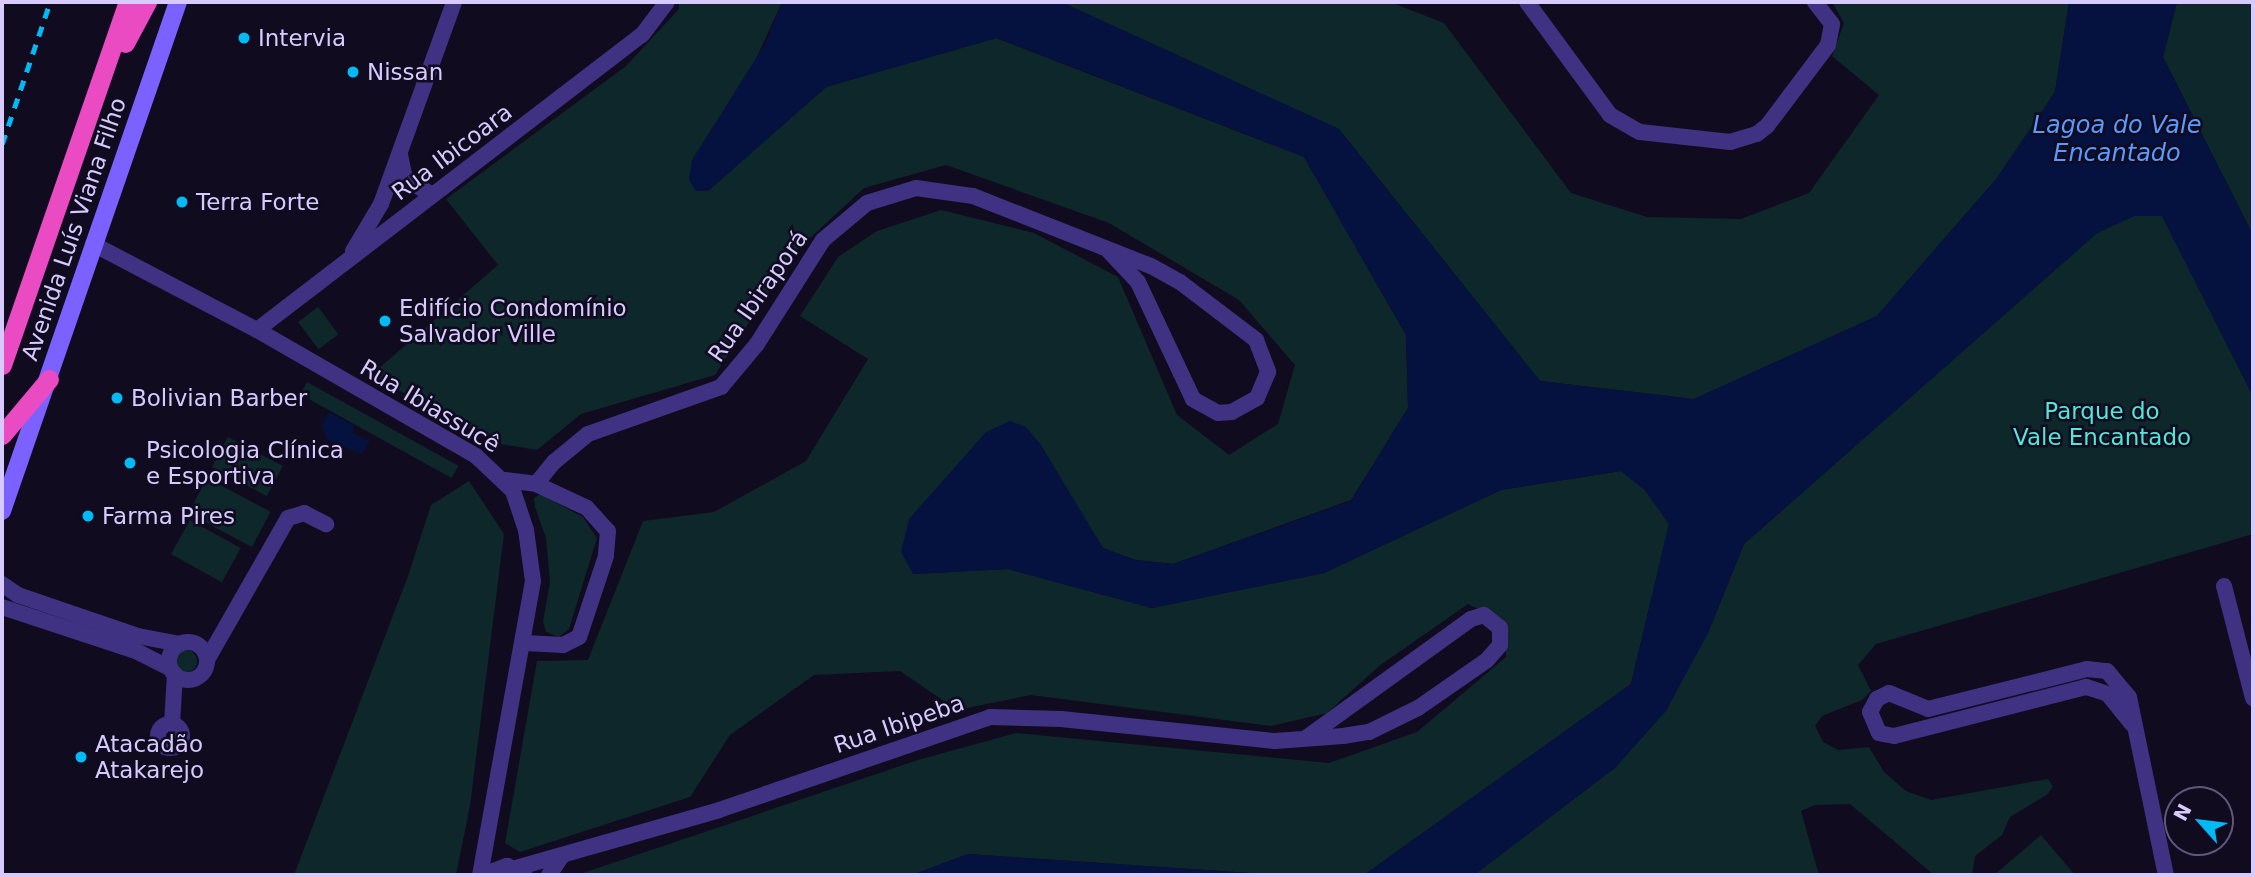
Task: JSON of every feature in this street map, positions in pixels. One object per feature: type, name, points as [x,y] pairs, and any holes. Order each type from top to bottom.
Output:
[{"type":"highway","name":"Avenida Luís Viana Filho","points":[[2,365],[128,2]]},
{"type":"highway","points":[[96,96],[146,2]]},
{"type":"highway","points":[[2,435],[49,379]]},
{"type":"main road","name":"Avenida Luís Viana Filho","points":[[2,511],[178,2]]},
{"type":"street","points":[[341,267],[371,224],[400,155],[454,2]]},
{"type":"street","name":"Rua Ibicoara","points":[[257,330],[642,36],[667,2]]},
{"type":"street","points":[[1531,4],[1610,115],[1640,132],[1730,142],[1757,134],[1767,126],[1828,45],[1832,24],[1815,2]]},
{"type":"street","points":[[400,155],[405,179],[433,195]]},
{"type":"street","name":"Rua Ibiraporá","points":[[536,484],[562,454],[588,434],[721,387],[757,344],[823,240],[846,218],[891,193],[916,188],[973,196],[1108,250],[1180,282],[1256,340],[1268,372],[1258,398],[1232,412],[1219,413],[1193,399],[1138,282],[1108,250]]},
{"type":"street","name":"Rua Ibiassucê","points":[[93,244],[257,330],[476,456],[505,480],[519,504],[529,545],[533,581],[525,643],[481,875]]},
{"type":"street","points":[[505,480],[536,484],[597,515],[608,531],[608,543],[579,637],[563,645],[525,643]]},
{"type":"street","points":[[177,698],[193,679],[203,672],[221,631],[292,514],[304,513],[326,524]]},
{"type":"street","points":[[2,584],[19,595],[138,636],[187,643],[203,649],[207,660]]},
{"type":"street","points":[[2224,586],[2253,698]]},
{"type":"street","points":[[2,607],[136,651],[193,679]]},
{"type":"street","name":"Rua Ibipeba","points":[[521,872],[561,857],[719,810],[990,717],[1061,719],[1275,741],[1369,732],[1395,722],[1495,653],[1500,645],[1500,628],[1484,615],[1471,620],[1306,738]]},
{"type":"street","points":[[172,724],[177,698],[172,652],[187,643],[221,631]]},
{"type":"street","points":[[2132,724],[2108,694],[2086,687],[1894,736],[1879,733],[1870,712],[1877,699],[1889,693],[1928,709],[2099,668],[2121,683],[2129,697],[2132,724],[2166,875]]},
{"type":"street","name":"Rua Ibiassucê","points":[[492,825],[492,848],[499,866]]},
{"type":"street","points":[[549,875],[561,857]]},
{"type":"street","points":[[481,875],[499,866],[521,872]]},
{"type":"green space","points":[[679,2],[782,2],[696,191],[708,191],[826,87],[996,38],[1304,157],[1406,335],[1408,408],[1351,500],[1173,564],[1136,560],[1103,548],[1026,427],[913,574],[1008,569],[1152,608],[1324,573],[1501,490],[1621,471],[1645,490],[1669,524],[1631,684],[1364,875],[1278,875],[968,854],[912,875],[577,875],[918,760],[1016,733],[1329,763],[1417,732],[1506,657],[1506,623],[1468,604],[1379,666],[1327,713],[1271,726],[1031,695],[957,710],[900,671],[814,675],[730,735],[690,797],[520,852],[505,843],[537,661],[588,660],[643,521],[714,512],[806,461],[868,359],[800,316],[838,257],[877,231],[941,210],[1034,233],[1118,277],[1177,415],[1229,455],[1278,424],[1295,365],[1239,300],[1109,223],[946,165],[864,188],[794,253],[715,375],[581,414],[537,450],[495,443],[371,375],[498,265],[446,199],[626,66],[679,9]]},
{"type":"green space","points":[[1061,2],[1390,2],[1444,23],[1571,193],[1647,217],[1741,219],[1809,193],[1879,95],[1832,56],[1844,23],[1832,2],[2069,2],[2055,92],[1997,178],[1877,316],[1694,399],[1540,381],[1339,129]]},
{"type":"green space","points":[[2177,2],[2253,2],[2253,235],[2163,57]]},
{"type":"green space","name":"Parque do Vale Encantado","points":[[2134,216],[2162,216],[2253,396],[2253,534],[1876,644],[1858,665],[1871,691],[1862,700],[1822,716],[1815,726],[1823,742],[1838,750],[1869,747],[1884,772],[1906,791],[1931,800],[2048,779],[2053,786],[2048,794],[2010,817],[2002,835],[1975,856],[1972,875],[1934,875],[1850,804],[1815,805],[1801,811],[1819,875],[1474,875],[1616,767],[1708,633],[1744,544],[2097,233]]},
{"type":"green space","points":[[318,307],[338,334],[318,349],[298,322]]},
{"type":"green space","points":[[307,382],[458,466],[452,478],[300,394]]},
{"type":"green space","points":[[228,437],[283,466],[267,496],[212,467]]},
{"type":"green space","points":[[207,478],[271,512],[252,547],[188,513]]},
{"type":"green space","points":[[469,481],[504,534],[470,806],[456,875],[294,875],[408,576],[431,505]]},
{"type":"green space","points":[[540,494],[583,517],[597,538],[569,629],[559,637],[546,632],[543,622],[550,582],[546,538],[535,507],[534,498]]},
{"type":"green space","points":[[190,520],[241,548],[222,582],[171,554]]},
{"type":"green space","points":[[186,650],[194,653],[197,661],[194,669],[186,672],[178,669],[175,661],[178,653]]},
{"type":"green space","points":[[2041,835],[2075,875],[1994,875]]},
{"type":"water","name":"Lagoa do Vale Encantado","points":[[782,2],[1061,2],[1339,129],[1540,381],[1694,399],[1877,316],[1997,178],[2055,92],[2069,2],[2177,2],[2163,57],[2253,235],[2253,396],[2162,216],[2134,216],[2097,233],[1744,544],[1708,633],[1666,711],[1616,767],[1474,875],[1364,875],[1631,684],[1669,524],[1645,490],[1621,471],[1501,490],[1324,573],[1152,608],[1008,569],[913,574],[901,552],[909,519],[986,432],[1010,421],[1026,427],[1041,445],[1103,548],[1136,560],[1173,564],[1351,501],[1408,408],[1406,335],[1304,157],[997,38],[826,87],[708,191],[696,191],[689,180],[692,160],[765,44]]},
{"type":"water","points":[[329,412],[354,426],[352,433],[370,441],[362,454],[327,440],[322,425]]},
{"type":"water","points":[[967,854],[1278,875],[912,875]]},
{"type":"railway","points":[[2,144],[50,2]]},
{"type":"place","name":"Intervia","points":[[244,38]]},
{"type":"place","name":"Nissan","points":[[353,72]]},
{"type":"place","name":"Terra Forte","points":[[182,202]]},
{"type":"place","name":"Edifício Condomínio Salvador Ville","points":[[385,321]]},
{"type":"place","name":"Bolivian Barber","points":[[117,398]]},
{"type":"place","name":"Psicologia Clínica e Esportiva","points":[[130,463]]},
{"type":"place","name":"Farma Pires","points":[[88,516]]},
{"type":"place","name":"Atacadão Atakarejo","points":[[81,757]]}]
